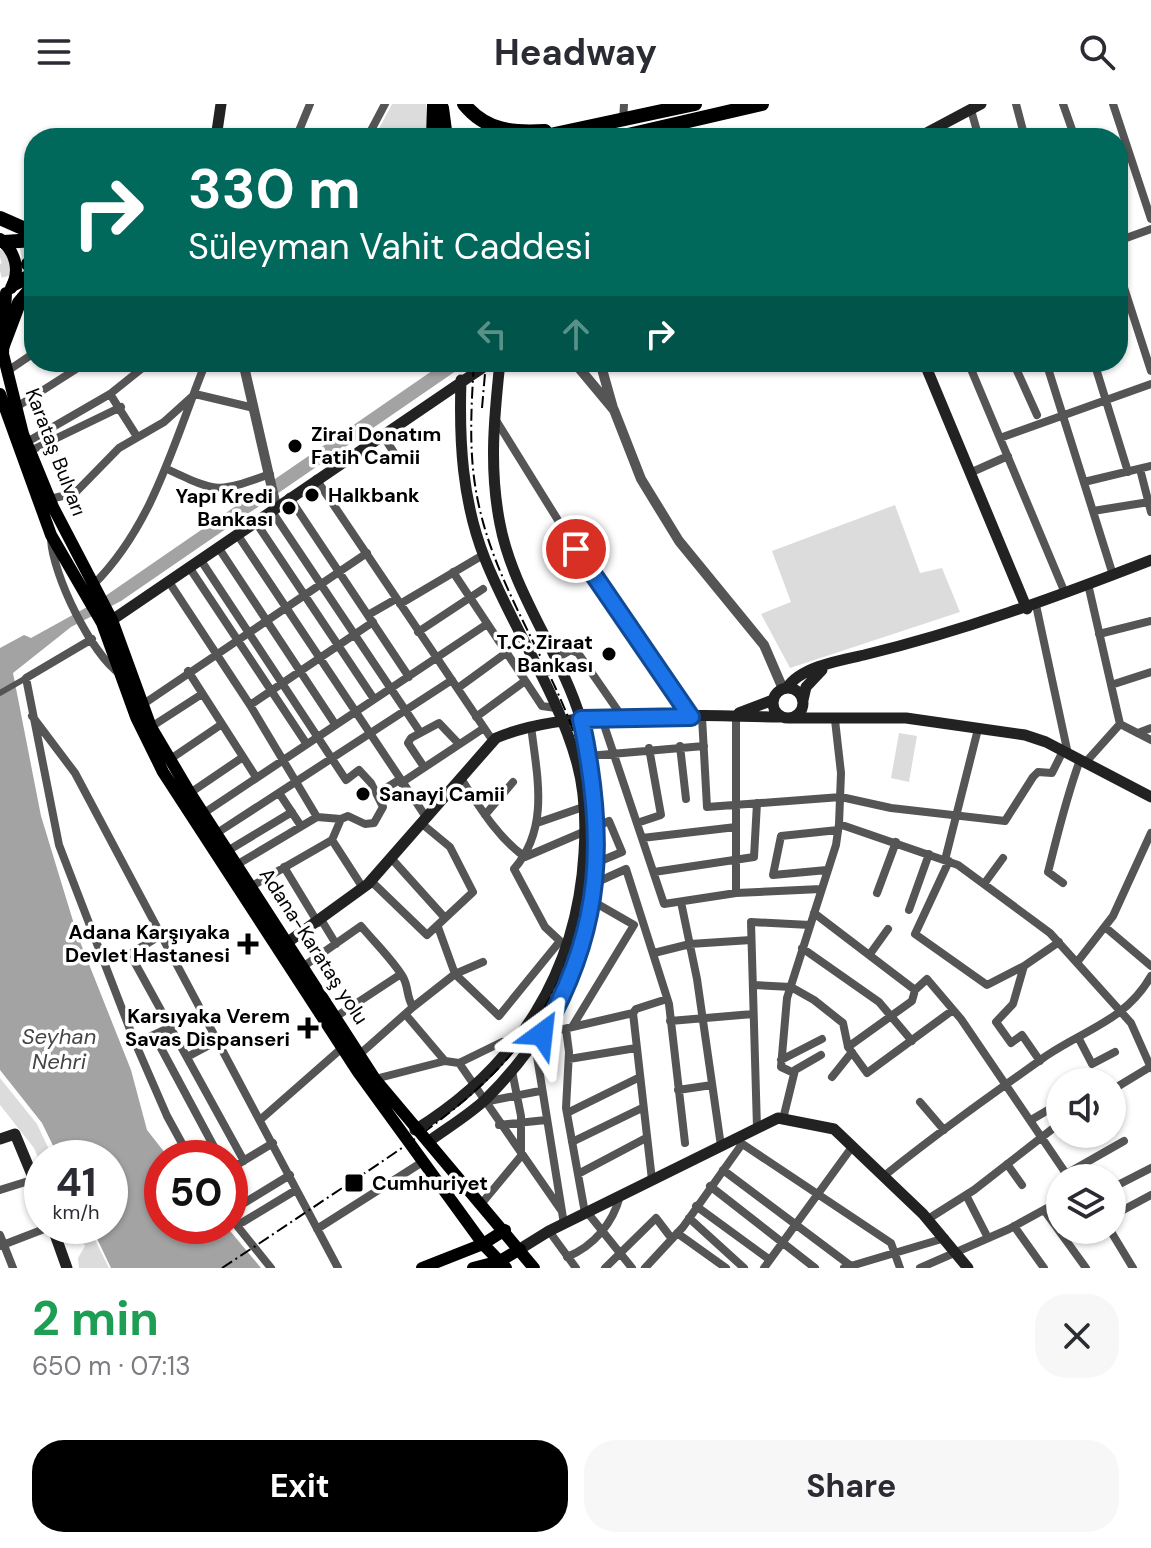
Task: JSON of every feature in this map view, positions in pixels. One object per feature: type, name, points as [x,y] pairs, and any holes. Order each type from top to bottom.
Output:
[{"type":"highway","points":[[433,128],[434,104]]},
{"type":"highway","points":[[441,104],[445,128]]},
{"type":"highway","points":[[451,104],[454,128]]},
{"type":"highway","points":[[464,104],[498,128]]},
{"type":"highway","points":[[621,126],[695,104]]},
{"type":"highway","points":[[590,128],[670,126],[762,104]]},
{"type":"highway","points":[[0,218],[24,229]]},
{"type":"highway","points":[[2,240],[24,253]]},
{"type":"highway","points":[[7,292],[24,267]]},
{"type":"highway","points":[[2,348],[24,297]]},
{"type":"main road","points":[[217,128],[221,104]]},
{"type":"main road","points":[[936,128],[976,107]]},
{"type":"main road","name":"Karataş Bulvarı","points":[[2,240],[16,261],[7,292],[2,348],[15,408],[50,499],[107,619]]},
{"type":"main road","points":[[107,619],[169,582],[274,506],[474,372]]},
{"type":"main road","points":[[428,1142],[483,1102],[542,1034],[566,992],[594,902],[598,862],[591,828],[588,756],[581,719],[501,528],[491,469],[499,372]]},
{"type":"main road","points":[[928,372],[1032,607]]},
{"type":"main road","points":[[461,380],[463,477],[483,555],[562,720],[590,804]]},
{"type":"main road","name":"Karataş Bulvarı","points":[[0,394],[51,535],[94,593]]},
{"type":"main road","points":[[701,717],[742,712],[773,700],[793,678],[829,664],[936,638],[1032,607],[1151,560]]},
{"type":"main road","name":"Adana-Karataş yolu","points":[[107,619],[136,717],[163,772],[342,1048],[483,1244],[503,1264]]},
{"type":"main road","name":"Adana-Karataş yolu","points":[[107,619],[151,727],[169,760],[375,1079],[534,1268]]},
{"type":"main road","points":[[793,718],[804,702],[811,680],[829,664]]},
{"type":"main road","points":[[785,688],[799,692],[804,702],[820,714],[858,719]]},
{"type":"main road","points":[[773,700],[780,717]]},
{"type":"main road","points":[[288,942],[320,922],[367,885],[493,741],[531,726],[562,720],[736,716],[835,720],[906,718],[1025,735],[1066,752],[1151,797]]},
{"type":"main road","points":[[415,1130],[455,1105],[475,1088],[521,1036],[565,955],[591,828]]},
{"type":"main road","points":[[473,1268],[503,1264],[549,1231],[721,1146],[738,1142],[757,1128],[783,1119],[834,1129],[928,1219],[968,1268]]},
{"type":"main road","points":[[0,1139],[15,1134],[24,1154]]},
{"type":"main road","points":[[422,1268],[483,1244],[505,1230]]},
{"type":"main road","points":[[58,1244],[67,1268]]},
{"type":"street","points":[[300,128],[310,104]]},
{"type":"street","points":[[372,128],[385,104]]},
{"type":"street","points":[[1016,104],[1022,128]]},
{"type":"street","points":[[1063,104],[1071,128]]},
{"type":"street","points":[[1113,104],[1121,128]]},
{"type":"street","points":[[976,107],[978,128]]},
{"type":"street","points":[[1128,149],[1151,219]]},
{"type":"street","points":[[1128,237],[1151,229]]},
{"type":"street","points":[[1128,295],[1147,344],[1151,371]]},
{"type":"street","points":[[6,373],[24,360]]},
{"type":"street","points":[[15,408],[72,372]]},
{"type":"street","points":[[28,447],[110,394],[138,372]]},
{"type":"street","points":[[200,372],[201,376]]},
{"type":"street","points":[[94,593],[167,469],[202,372]]},
{"type":"street","points":[[245,372],[270,475],[274,506],[420,732]]},
{"type":"street","points":[[582,372],[614,410]]},
{"type":"street","points":[[603,372],[614,410],[649,491],[679,541],[764,645],[785,688]]},
{"type":"street","points":[[972,372],[1065,593]]},
{"type":"street","points":[[1018,372],[1037,415]]},
{"type":"street","points":[[1049,372],[1113,575]]},
{"type":"street","points":[[1097,372],[1128,472]]},
{"type":"street","points":[[1000,438],[1151,384]]},
{"type":"street","points":[[110,394],[136,435]]},
{"type":"street","points":[[195,394],[254,408]]},
{"type":"street","points":[[50,499],[75,493],[136,435],[164,422],[195,394]]},
{"type":"street","points":[[28,447],[121,407]]},
{"type":"street","points":[[494,416],[592,575],[701,717],[707,807],[841,797],[956,817],[1005,821],[1033,777],[1038,772],[1052,773],[1066,752],[1032,607]]},
{"type":"street","points":[[382,434],[400,462]]},
{"type":"street","points":[[972,472],[1008,456]]},
{"type":"street","points":[[1084,482],[1151,466]]},
{"type":"street","points":[[167,469],[213,490],[225,490],[270,475]]},
{"type":"street","points":[[1093,511],[1150,507],[1140,469]]},
{"type":"street","points":[[316,479],[493,741]]},
{"type":"street","points":[[289,497],[409,677]]},
{"type":"street","points":[[255,521],[374,699]]},
{"type":"street","points":[[237,534],[423,820],[450,847],[473,892],[427,935],[367,885],[332,840]]},
{"type":"street","points":[[51,535],[52,553],[59,574],[77,610],[105,662],[122,675]]},
{"type":"street","points":[[218,547],[335,724]]},
{"type":"street","points":[[142,705],[188,671],[367,553]]},
{"type":"street","points":[[250,705],[356,635],[371,618],[483,555]]},
{"type":"street","points":[[200,559],[346,780],[359,770],[378,793],[383,807],[374,823],[365,824],[348,816],[341,819],[317,817],[238,864]]},
{"type":"street","points":[[189,567],[306,743]]},
{"type":"street","points":[[453,572],[542,706],[556,708]]},
{"type":"street","points":[[169,582],[217,652],[317,817]]},
{"type":"street","points":[[1088,584],[1120,724]]},
{"type":"street","points":[[418,632],[483,589]]},
{"type":"street","points":[[1099,634],[1151,621]]},
{"type":"street","points":[[204,813],[487,624]]},
{"type":"street","points":[[0,693],[92,639]]},
{"type":"street","points":[[555,659],[571,650],[578,653],[624,719]]},
{"type":"street","points":[[217,833],[369,734],[506,653]]},
{"type":"street","points":[[188,671],[256,777]]},
{"type":"street","points":[[1111,685],[1151,672]]},
{"type":"street","points":[[24,679],[59,845],[136,1043],[180,1140]]},
{"type":"street","points":[[476,717],[525,681]]},
{"type":"street","points":[[151,727],[202,694]]},
{"type":"street","points":[[32,716],[75,773],[338,1268]]},
{"type":"street","points":[[736,716],[736,893]]},
{"type":"street","points":[[602,719],[664,904],[736,893],[821,889]]},
{"type":"street","points":[[794,1073],[781,1067],[791,987],[839,827],[841,797],[835,720]]},
{"type":"street","points":[[169,760],[222,724]]},
{"type":"street","points":[[424,767],[408,743],[420,732],[443,724],[458,743]]},
{"type":"street","points":[[1120,724],[1151,740]]},
{"type":"street","points":[[1063,883],[1048,872],[1062,827],[1061,811],[1083,761],[1120,724]]},
{"type":"street","points":[[438,927],[455,974],[499,1016],[560,941],[545,927],[514,869],[525,857],[537,823],[540,784],[531,726]]},
{"type":"street","points":[[378,793],[484,728]]},
{"type":"street","points":[[1138,733],[1151,728]]},
{"type":"street","points":[[978,729],[947,861],[915,934],[987,985],[1024,966],[1059,942]]},
{"type":"street","points":[[680,746],[686,799]]},
{"type":"street","points":[[588,756],[649,748],[704,746]]},
{"type":"street","points":[[637,823],[661,815],[649,748]]},
{"type":"street","points":[[190,793],[243,757]]},
{"type":"street","points":[[460,777],[485,815],[512,847],[525,857]]},
{"type":"street","points":[[485,815],[513,782]]},
{"type":"street","points":[[279,793],[301,826]]},
{"type":"street","points":[[654,872],[754,857],[757,803]]},
{"type":"street","points":[[537,823],[590,804]]},
{"type":"street","points":[[229,850],[292,812]]},
{"type":"street","points":[[252,886],[332,840],[341,819]]},
{"type":"street","points":[[525,857],[609,821],[622,852],[598,862]]},
{"type":"street","points":[[642,838],[736,827]]},
{"type":"street","points":[[827,870],[773,875],[781,836],[839,827],[896,842],[947,861],[984,884],[1059,942],[1131,1023],[1151,1067],[1126,1082]]},
{"type":"street","points":[[1078,961],[1105,927],[1151,833]]},
{"type":"street","points":[[877,893],[896,842]]},
{"type":"street","points":[[909,910],[929,854]]},
{"type":"street","points":[[391,858],[445,918]]},
{"type":"street","points":[[984,884],[1003,858]]},
{"type":"street","points":[[284,867],[336,944]]},
{"type":"street","points":[[595,883],[626,869],[667,999],[685,1143]]},
{"type":"street","points":[[594,902],[634,925],[569,1028],[567,1113],[586,1213],[632,1268]]},
{"type":"street","points":[[681,902],[721,1146]]},
{"type":"street","points":[[814,913],[915,990]]},
{"type":"street","points":[[757,1128],[751,922],[810,925]]},
{"type":"street","points":[[304,966],[361,926],[401,974],[407,985],[406,996],[413,1007]]},
{"type":"street","points":[[1105,927],[1151,966]]},
{"type":"street","points":[[870,954],[888,929]]},
{"type":"street","points":[[161,935],[130,954],[232,1140]]},
{"type":"street","points":[[654,953],[690,944],[751,940]]},
{"type":"street","points":[[802,948],[879,1002],[912,1041]]},
{"type":"street","points":[[360,1054],[455,974],[483,962]]},
{"type":"street","points":[[1024,966],[1013,1004],[996,1022],[1011,1043],[1022,1035],[1040,1061]]},
{"type":"street","points":[[337,1016],[401,974]]},
{"type":"street","points":[[884,1176],[1040,1061],[1122,1013],[1139,998],[1151,976]]},
{"type":"street","points":[[832,1077],[850,1050],[912,1001],[915,990],[927,979],[953,1010],[1059,1164]]},
{"type":"street","points":[[753,985],[791,987],[843,1023],[844,1041],[867,1073],[953,1010]]},
{"type":"street","points":[[542,1034],[633,1013],[636,1009],[667,999]]},
{"type":"street","points":[[633,1013],[652,1180]]},
{"type":"street","points":[[670,1021],[753,1014]]},
{"type":"street","points":[[406,1015],[445,1061]]},
{"type":"street","points":[[136,1043],[171,1027]]},
{"type":"street","points":[[154,1035],[210,1140]]},
{"type":"street","points":[[1078,1037],[1092,1064],[1115,1052]]},
{"type":"street","points":[[781,1060],[822,1039]]},
{"type":"street","points":[[187,1057],[217,1041]]},
{"type":"street","points":[[375,1079],[445,1061],[459,1063],[502,1042]]},
{"type":"street","points":[[535,1044],[540,1091],[564,1224]]},
{"type":"street","points":[[260,1120],[342,1048]]},
{"type":"street","points":[[569,1059],[636,1048]]},
{"type":"street","points":[[783,1119],[794,1073],[821,1055]]},
{"type":"street","points":[[459,1063],[499,1125],[562,1211]]},
{"type":"street","points":[[482,1203],[521,1156],[521,1122],[512,1071]]},
{"type":"street","points":[[567,1113],[638,1078]]},
{"type":"street","points":[[678,1090],[712,1085]]},
{"type":"street","points":[[483,1102],[540,1091]]},
{"type":"street","points":[[920,1102],[944,1130]]},
{"type":"street","points":[[572,1142],[642,1108]]},
{"type":"street","points":[[1031,1120],[1046,1111]]},
{"type":"street","points":[[499,1125],[546,1120]]},
{"type":"street","points":[[928,1219],[966,1195],[1046,1133]]},
{"type":"street","points":[[578,1174],[646,1138]]},
{"type":"street","points":[[645,1268],[689,1218],[723,1170],[738,1142],[891,1243],[900,1268]]},
{"type":"street","points":[[248,1159],[273,1143]]},
{"type":"street","points":[[764,1268],[852,1147]]},
{"type":"street","points":[[1087,1164],[1113,1148]]},
{"type":"street","points":[[317,1229],[425,1161]]},
{"type":"street","points":[[1007,1164],[1022,1185]]},
{"type":"street","points":[[1126,1181],[1151,1168]]},
{"type":"street","points":[[723,1170],[797,1223],[847,1267],[945,1238]]},
{"type":"street","points":[[248,1201],[290,1175]]},
{"type":"street","points":[[0,1190],[24,1182]]},
{"type":"street","points":[[710,1186],[815,1268]]},
{"type":"street","points":[[248,1219],[296,1190]]},
{"type":"street","points":[[966,1195],[988,1238]]},
{"type":"street","points":[[1126,1208],[1151,1195]]},
{"type":"street","points":[[567,1257],[614,1219],[620,1196]]},
{"type":"street","points":[[696,1206],[770,1260]]},
{"type":"street","points":[[920,1268],[936,1265],[1044,1210],[1086,1268]]},
{"type":"street","points":[[605,1268],[656,1218],[675,1236],[726,1268]]},
{"type":"street","points":[[689,1218],[744,1268]]},
{"type":"street","points":[[1014,1226],[1044,1268]]},
{"type":"street","points":[[549,1231],[576,1268]]},
{"type":"street","points":[[13,1268],[1,1242],[24,1235]]},
{"type":"street","points":[[248,1239],[271,1268]]},
{"type":"street","points":[[1118,1244],[1133,1268]]},
{"type":"shaded area","points":[[392,104],[426,104],[427,128],[379,128]]},
{"type":"shaded area","points":[[895,505],[920,573],[942,568],[960,612],[790,668],[761,614],[791,602],[772,551]]},
{"type":"shaded area","points":[[899,733],[917,736],[909,782],[891,778]]},
{"type":"shaded area","points":[[0,1078],[37,1124],[45,1140],[28,1140],[0,1105]]},
{"type":"shaded area","points":[[97,1244],[109,1268],[79,1268],[78,1258],[85,1246]]},
{"type":"water","name":"Seyhan Nehri","points":[[430,372],[454,372],[121,601],[71,627],[13,673],[41,816],[77,934],[131,1070],[147,1130],[155,1140],[144,1140],[144,1244],[241,1244],[261,1268],[111,1268],[100,1244],[128,1244],[128,1140],[50,1140],[42,1123],[0,1070],[0,648],[24,635],[31,638],[98,601]]},
{"type":"tunnel","points":[[0,257],[24,251]]},
{"type":"tunnel","points":[[0,271],[24,265]]},
{"type":"railway","points":[[222,1268],[409,1143],[482,1085],[512,1053],[538,1018],[559,979],[575,935],[585,884],[589,840],[584,775],[566,712],[506,585],[486,533],[472,452],[473,372]]},
{"type":"railway","points":[[482,408],[485,372]]},
{"type":"place","name":"Zirai Donatım Fatih Camii","points":[[295,446]]},
{"type":"place","name":"Halkbank","points":[[312,495]]},
{"type":"place","name":"Yapı Kredi Bankası","points":[[289,508]]},
{"type":"place","name":"T.C. Ziraat Bankası","points":[[609,654]]},
{"type":"place","name":"Sanayi Camii","points":[[363,794]]},
{"type":"place","name":"Adana Karşıyaka Devlet Hastanesi","points":[[248,944]]},
{"type":"place","name":"Karsıyaka Verem Savas Dispanseri","points":[[308,1028]]},
{"type":"place","name":"Cumhuriyet","points":[[354,1183]]},
{"type":"route","points":[[542,1034],[566,992],[582,949],[594,902],[598,862],[595,803],[581,719],[691,717],[576,549]]}]
